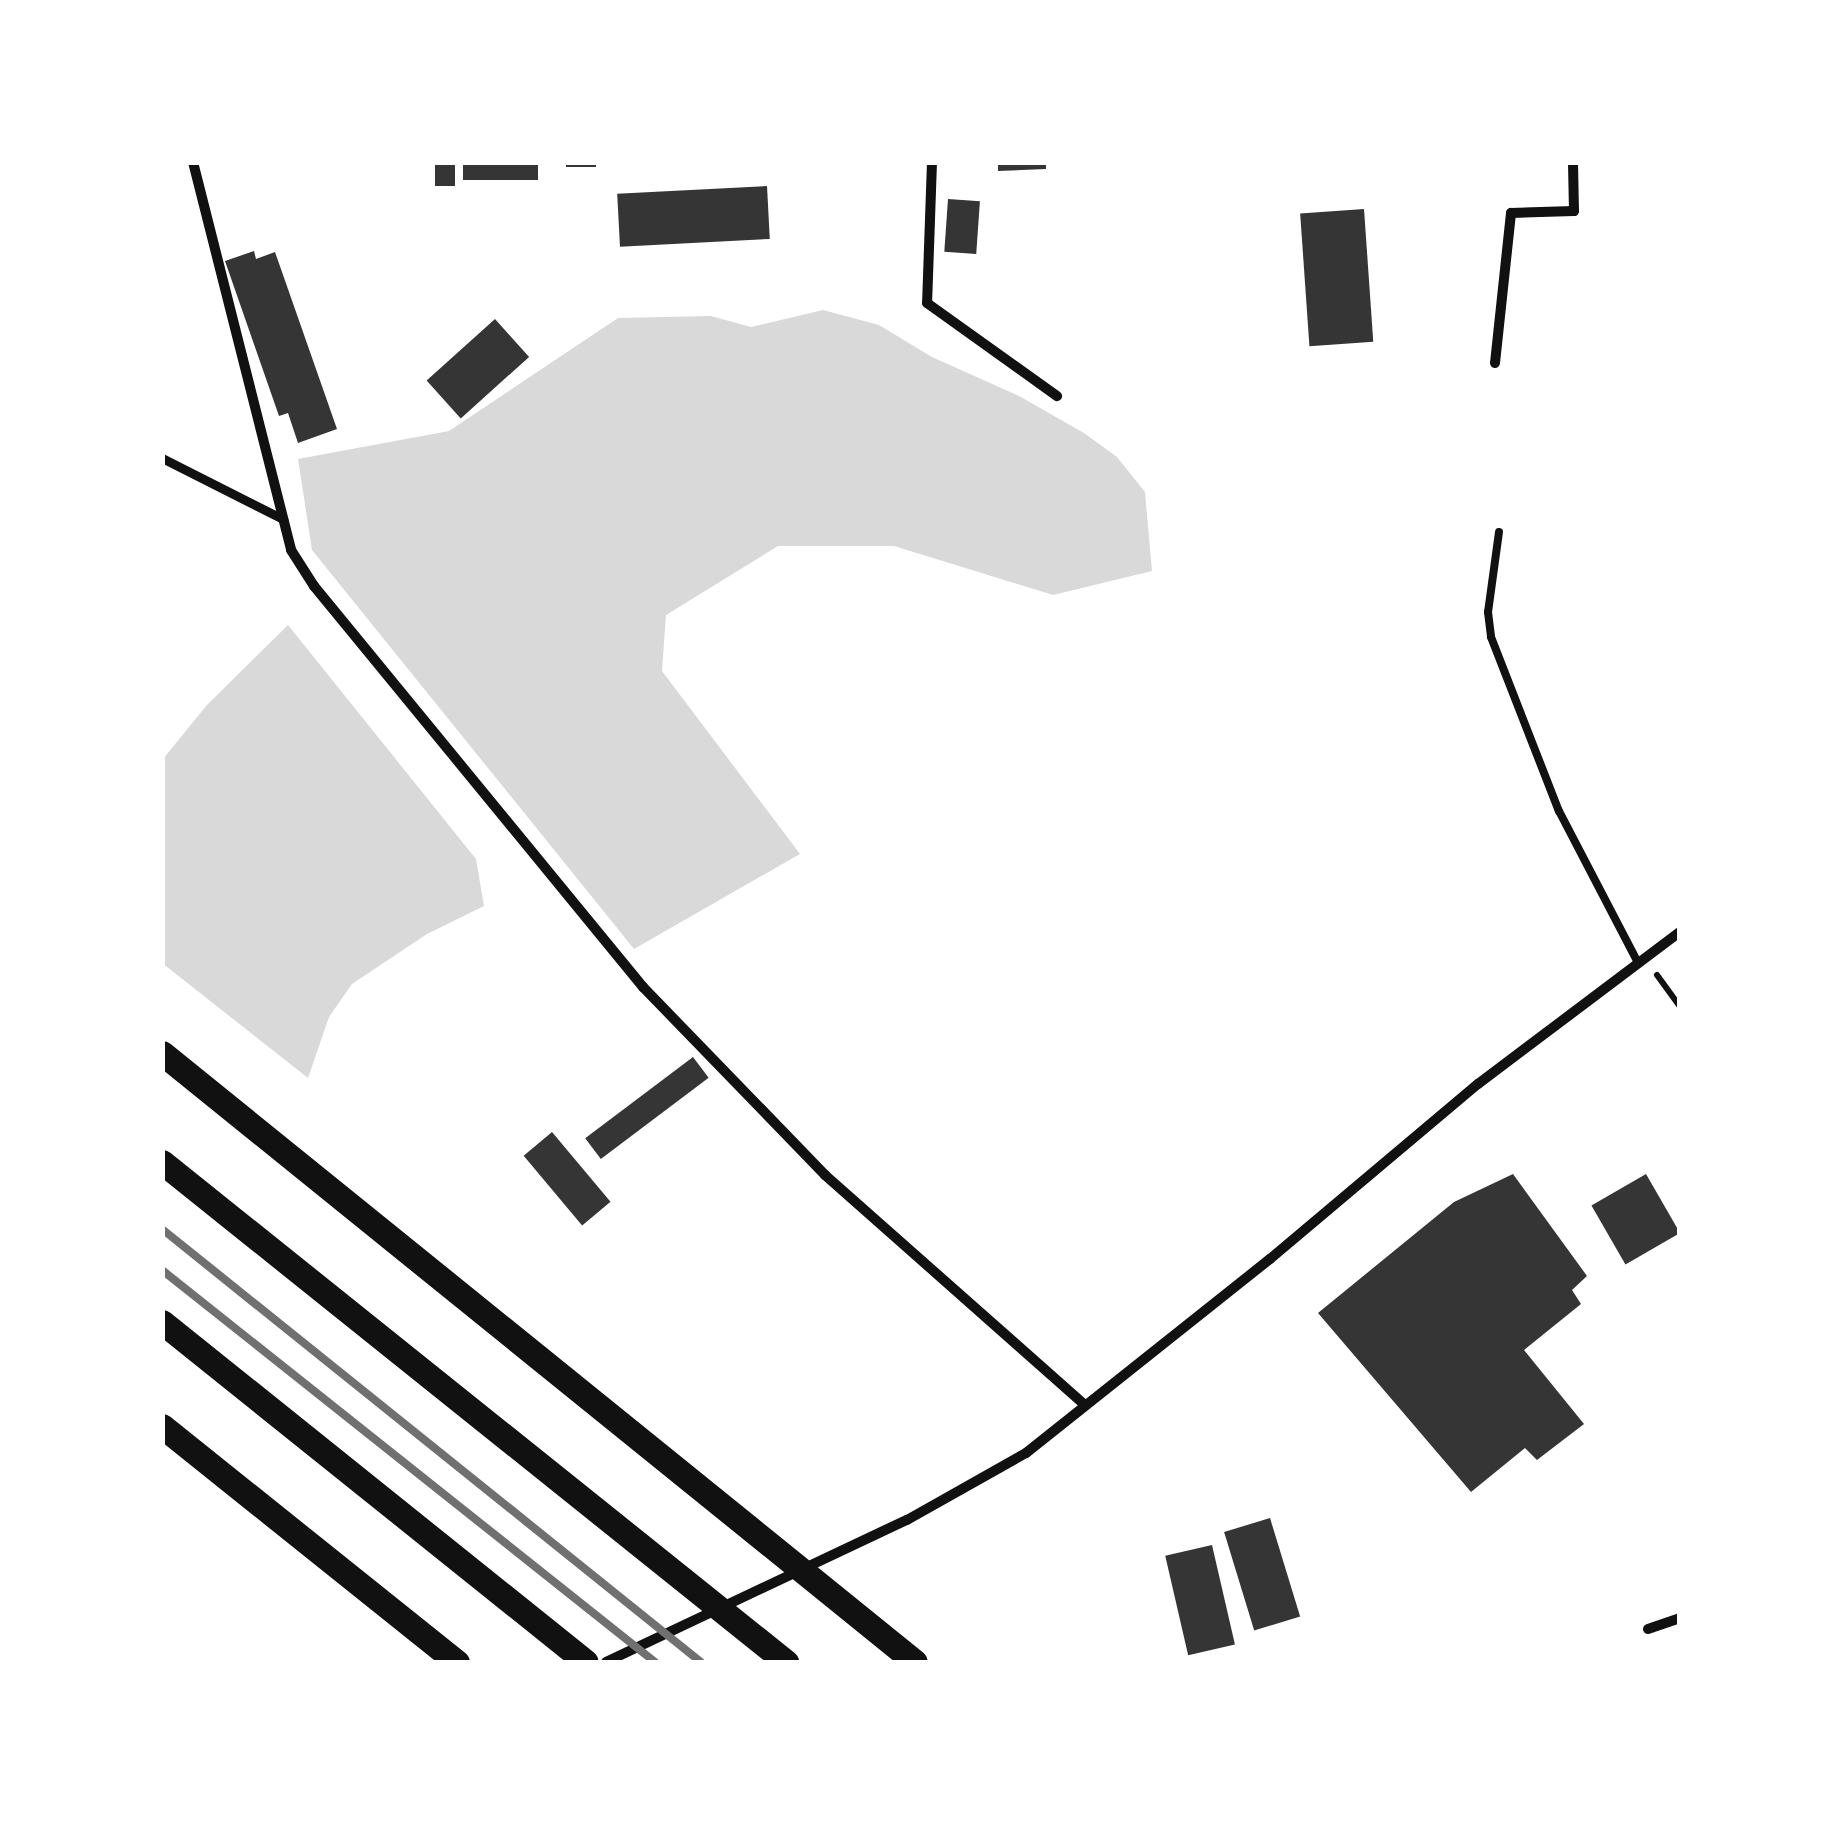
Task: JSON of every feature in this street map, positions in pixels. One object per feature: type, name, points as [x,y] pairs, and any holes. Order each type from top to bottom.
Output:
[{"type":"main road","points":[[162,1053],[915,1662]]},
{"type":"main road","points":[[162,1162],[786,1662]]},
{"type":"main road","points":[[162,1322],[578,1656]]},
{"type":"main road","points":[[162,1426],[457,1662]]},
{"type":"street","points":[[193,162],[290,550],[314,586],[643,988],[824,1175],[1085,1405]]},
{"type":"street","points":[[932,162],[927,303],[1057,396]]},
{"type":"street","points":[[1496,363],[1511,213],[1574,211],[1574,162]]},
{"type":"street","points":[[162,458],[283,519]]},
{"type":"street","points":[[606,1662],[906,1520],[1026,1453],[1270,1259],[1478,1084],[1680,932]]},
{"type":"street","points":[[1648,1629],[1680,1618]]},
{"type":"lane","points":[[1498,532],[1488,612],[1491,637],[1558,812],[1641,960]]},
{"type":"path","points":[[1641,960],[1680,1007]]},
{"type":"shaded area","points":[[823,310],[879,325],[932,357],[1019,396],[1117,457],[1145,492],[1152,571],[1053,595],[894,546],[778,546],[666,615],[662,671],[800,854],[634,949],[312,550],[298,459],[449,431],[618,318],[711,316],[751,327]]},
{"type":"shaded area","points":[[288,625],[476,859],[484,906],[427,934],[352,984],[329,1017],[308,1078],[162,963],[163,759],[206,706]]},
{"type":"building","points":[[435,162],[455,162],[455,186],[435,186]]},
{"type":"building","points":[[463,162],[538,162],[538,180],[463,180]]},
{"type":"building","points":[[566,162],[596,162],[596,167],[566,167]]},
{"type":"building","points":[[998,162],[1046,162],[1046,169],[998,171]]},
{"type":"building","points":[[767,186],[770,239],[620,247],[617,194]]},
{"type":"building","points":[[948,199],[980,201],[976,254],[944,252]]},
{"type":"building","points":[[1364,209],[1373,342],[1309,346],[1300,213]]},
{"type":"building","points":[[254,251],[256,259],[275,252],[337,429],[298,443],[288,413],[279,416],[225,261]]},
{"type":"building","points":[[495,319],[529,357],[461,418],[427,381]]},
{"type":"building","points":[[693,1057],[709,1078],[601,1159],[585,1138]]},
{"type":"building","points":[[552,1132],[610,1202],[582,1225],[524,1156]]},
{"type":"building","points":[[1513,1174],[1587,1276],[1572,1290],[1581,1304],[1524,1350],[1584,1424],[1537,1460],[1525,1448],[1471,1492],[1318,1313],[1454,1202]]},
{"type":"building","points":[[1646,1174],[1680,1233],[1625,1264],[1591,1206]]},
{"type":"building","points":[[1270,1518],[1300,1616],[1254,1631],[1224,1532]]},
{"type":"building","points":[[1212,1545],[1235,1644],[1188,1655],[1165,1556]]},
{"type":"railway","points":[[162,1229],[701,1662]]},
{"type":"railway","points":[[162,1270],[655,1662]]}]
